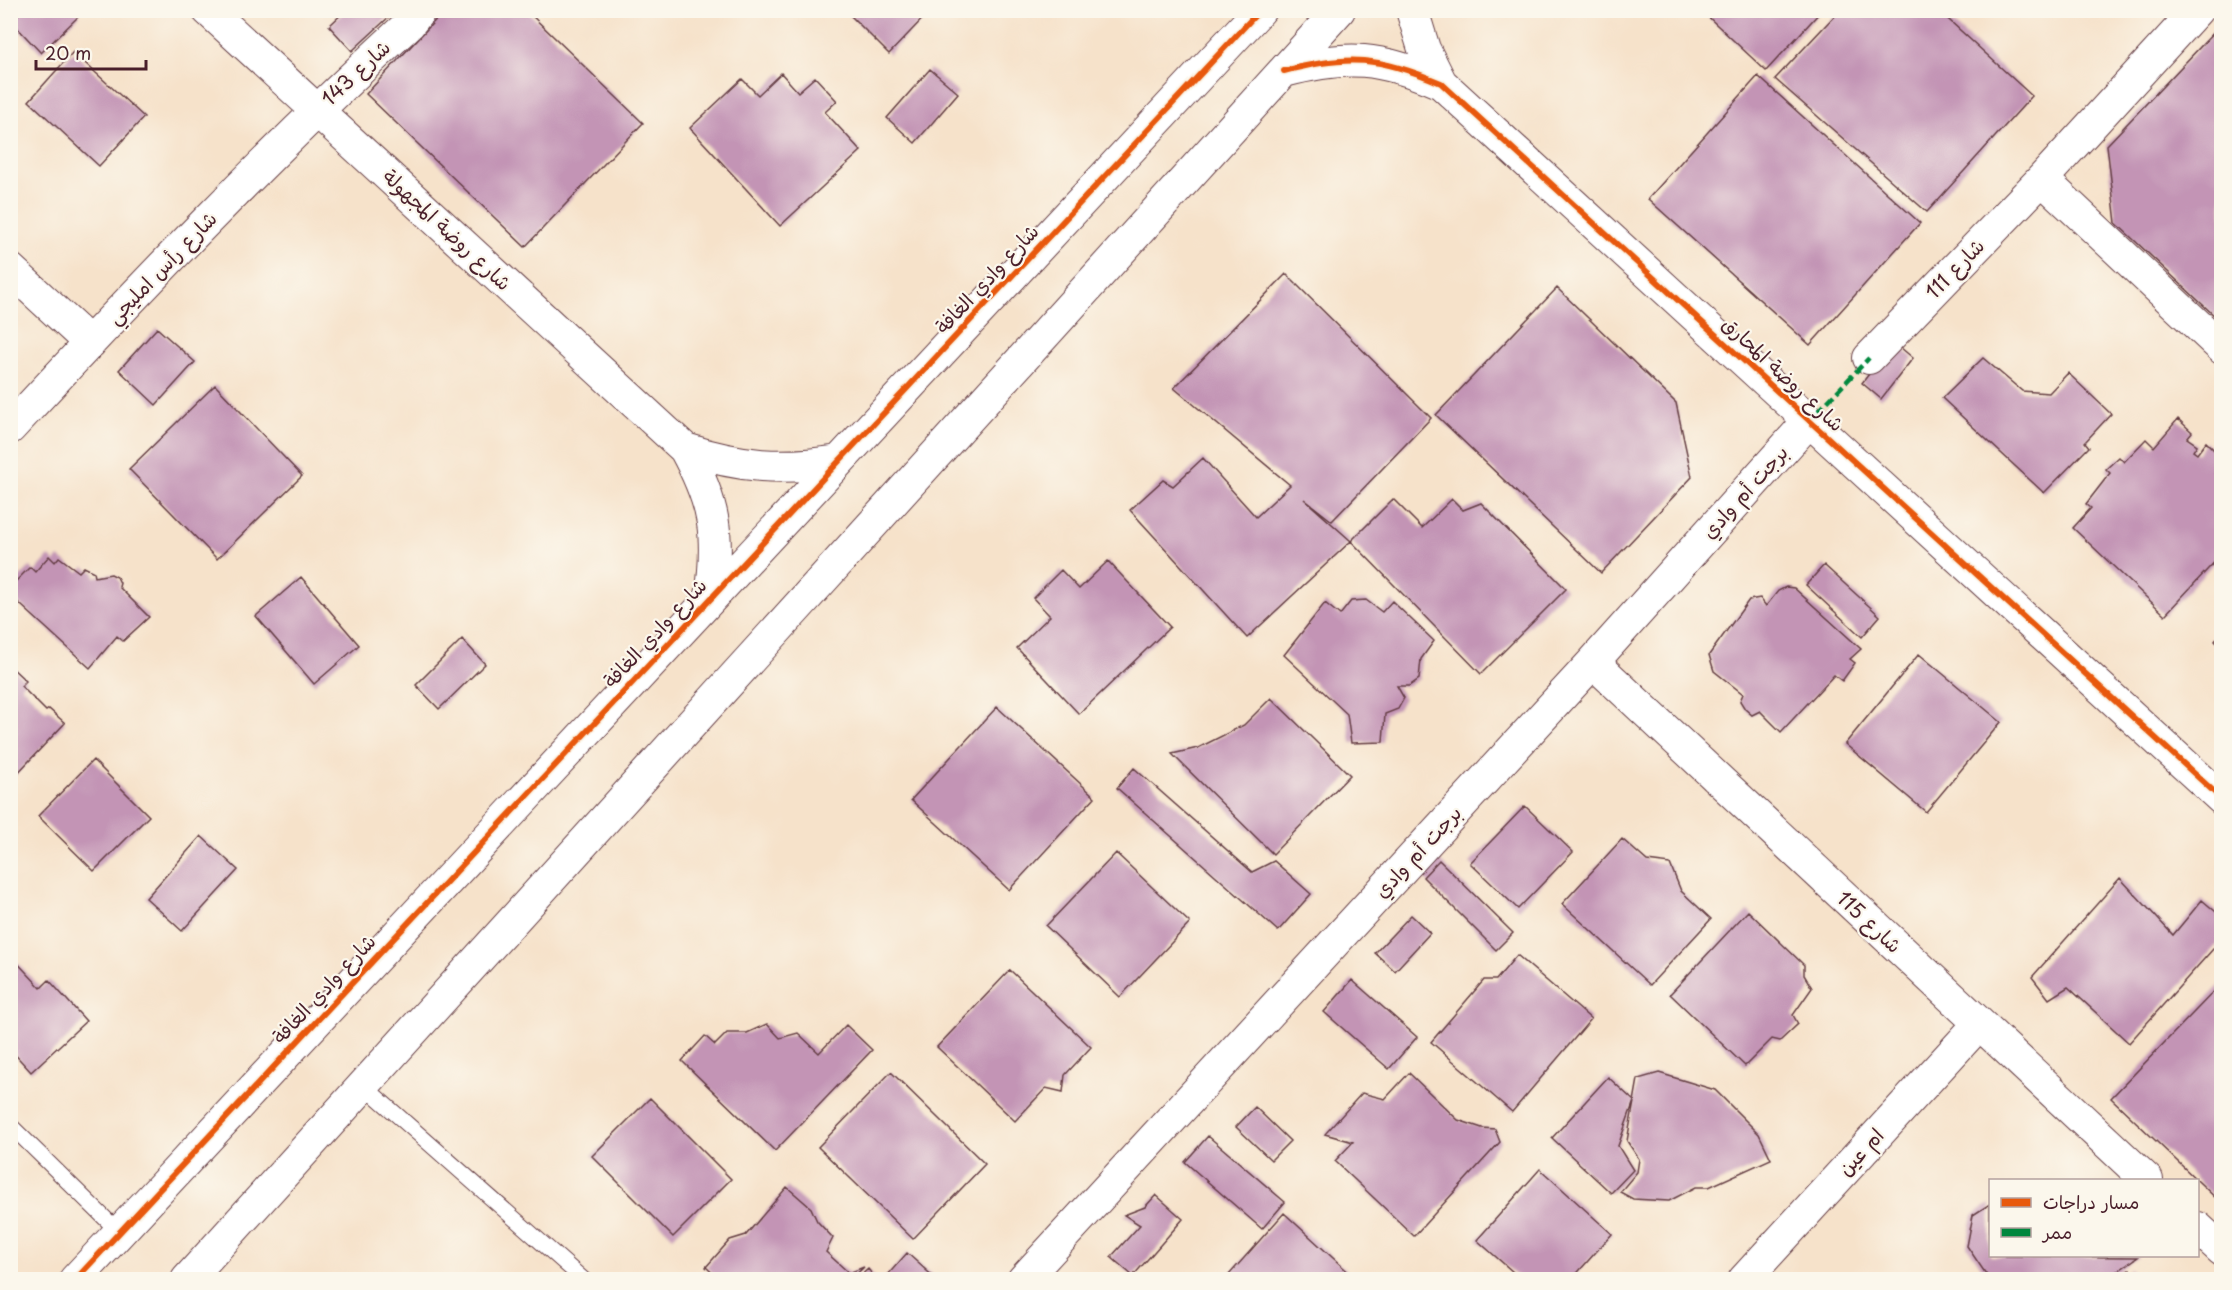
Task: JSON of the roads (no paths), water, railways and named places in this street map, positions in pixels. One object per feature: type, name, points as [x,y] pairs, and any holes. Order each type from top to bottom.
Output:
[{"type":"street","name":"شارع روضة المجهولة","points":[[208,10],[685,449],[704,483],[714,520],[717,559],[711,597]]},
{"type":"street","name":"شارع 143","points":[[315,110],[409,24],[420,10]]},
{"type":"street","name":"شارع وادي الغافة","points":[[75,1280],[1260,10]]},
{"type":"street","points":[[187,1280],[1340,10]]},
{"type":"street","name":"شارع روضة المحارق","points":[[1412,10],[1424,48],[1441,83]]},
{"type":"street","name":"شارع 111","points":[[1869,358],[2042,179],[2197,10]]},
{"type":"street","name":"شارع روضة المحارق","points":[[1284,71],[1323,61],[1364,59],[1404,67],[1441,83],[2222,799]]},
{"type":"street","name":"شارع رأس امليجي","points":[[10,428],[315,110]]},
{"type":"street","points":[[2042,179],[2222,348]]},
{"type":"street","points":[[10,269],[90,343]]},
{"type":"street","name":"برجت أم وادي","points":[[1023,1280],[1593,662],[1809,421]]},
{"type":"street","name":"شارع روضة المجهولة","points":[[685,449],[723,461],[762,467],[801,467],[839,461]]},
{"type":"street","name":"شارع 115","points":[[1593,662],[2146,1179]]},
{"type":"street","name":"ام عين","points":[[1744,1280],[1978,1024]]},
{"type":"street","points":[[2199,1229],[2222,1250]]},
{"type":"lane","points":[[363,1085],[584,1280]]},
{"type":"lane","points":[[10,1125],[120,1232]]}]
